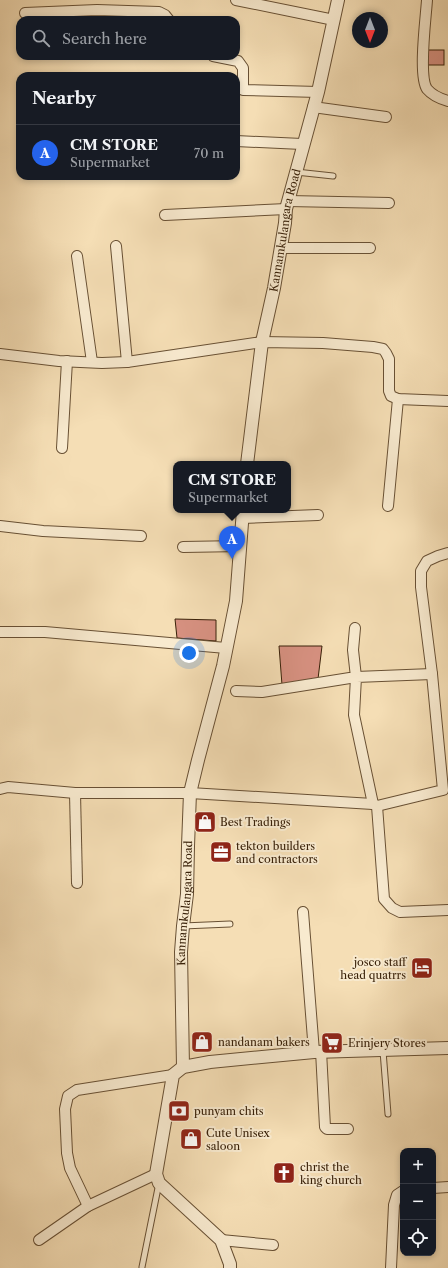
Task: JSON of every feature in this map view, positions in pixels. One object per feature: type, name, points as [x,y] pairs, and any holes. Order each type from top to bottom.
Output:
[{"type":"street","points":[[236,0],[334,20]]},
{"type":"street","name":"Kannamkulangara Road","points":[[246,461],[262,342],[274,288],[287,205],[302,144],[318,92],[338,0]]},
{"type":"street","points":[[427,0],[423,76],[427,88],[438,98],[448,101]]},
{"type":"street","points":[[25,13],[97,10],[159,12],[166,16]]},
{"type":"street","points":[[233,60],[238,61],[243,68],[243,90],[318,92]]},
{"type":"street","points":[[313,107],[386,117]]},
{"type":"street","points":[[240,141],[302,144]]},
{"type":"street","points":[[165,215],[287,205],[389,203]]},
{"type":"street","points":[[116,246],[127,362]]},
{"type":"street","points":[[281,248],[370,248]]},
{"type":"street","points":[[77,256],[92,362]]},
{"type":"street","points":[[0,354],[67,361],[127,362],[262,342],[323,343],[382,349],[389,359],[389,391],[391,396],[398,399],[448,401]]},
{"type":"street","points":[[62,448],[67,361]]},
{"type":"street","points":[[388,506],[398,399]]},
{"type":"street","points":[[243,514],[318,515]]},
{"type":"street","name":"Kannamkulangara Road","points":[[183,1067],[181,952],[187,894],[190,793],[226,648],[236,601],[243,514]]},
{"type":"street","points":[[0,526],[43,531],[141,536]]},
{"type":"street","points":[[183,547],[241,546]]},
{"type":"street","points":[[0,789],[8,787],[75,793],[190,793],[375,805],[446,790],[421,587],[421,570],[427,561],[448,553]]},
{"type":"street","points":[[355,628],[353,650],[356,677],[354,715],[375,805],[384,900],[392,908],[400,912],[448,910]]},
{"type":"street","points":[[0,632],[45,632],[226,648]]},
{"type":"street","points":[[236,691],[262,692],[356,677],[432,674]]},
{"type":"street","points":[[75,793],[77,883]]},
{"type":"street","points":[[303,912],[325,1127],[328,1129],[348,1129]]},
{"type":"street","points":[[88,1206],[70,1168],[67,1153],[65,1109],[68,1096],[77,1090],[173,1075],[183,1067],[210,1062],[318,1052],[448,1048]]},
{"type":"street","points":[[158,1178],[173,1075]]},
{"type":"street","points":[[39,1240],[88,1206],[158,1178]]},
{"type":"street","points":[[158,1178],[221,1240],[230,1264],[230,1268]]},
{"type":"street","points":[[436,1188],[448,1187]]},
{"type":"street","points":[[390,1268],[394,1205],[397,1195],[400,1193]]},
{"type":"street","points":[[221,1240],[273,1245]]},
{"type":"lane","points":[[296,172],[333,176]]},
{"type":"lane","points":[[183,926],[230,924]]},
{"type":"lane","points":[[383,1050],[388,1114]]},
{"type":"lane","points":[[142,1267],[158,1178]]},
{"type":"building","points":[[427,50],[444,50],[444,65],[427,65]]},
{"type":"building","points":[[175,619],[216,620],[216,641],[177,638]]},
{"type":"building","points":[[279,646],[322,646],[318,679],[282,685]]},
{"type":"place","name":"CM STORE","points":[[232,559]]},
{"type":"place","name":"Best Tradings","points":[[205,822]]},
{"type":"place","name":"tekton builders and contractors","points":[[221,852]]},
{"type":"place","name":"josco staff head quatrrs","points":[[422,968]]},
{"type":"place","name":"nandanam bakers","points":[[202,1042]]},
{"type":"place","name":"Erinjery Stores","points":[[332,1043]]},
{"type":"place","name":"punyam chits","points":[[179,1111]]},
{"type":"place","name":"Cute Unisex saloon","points":[[191,1139]]},
{"type":"place","name":"christ the king church","points":[[284,1173]]}]
